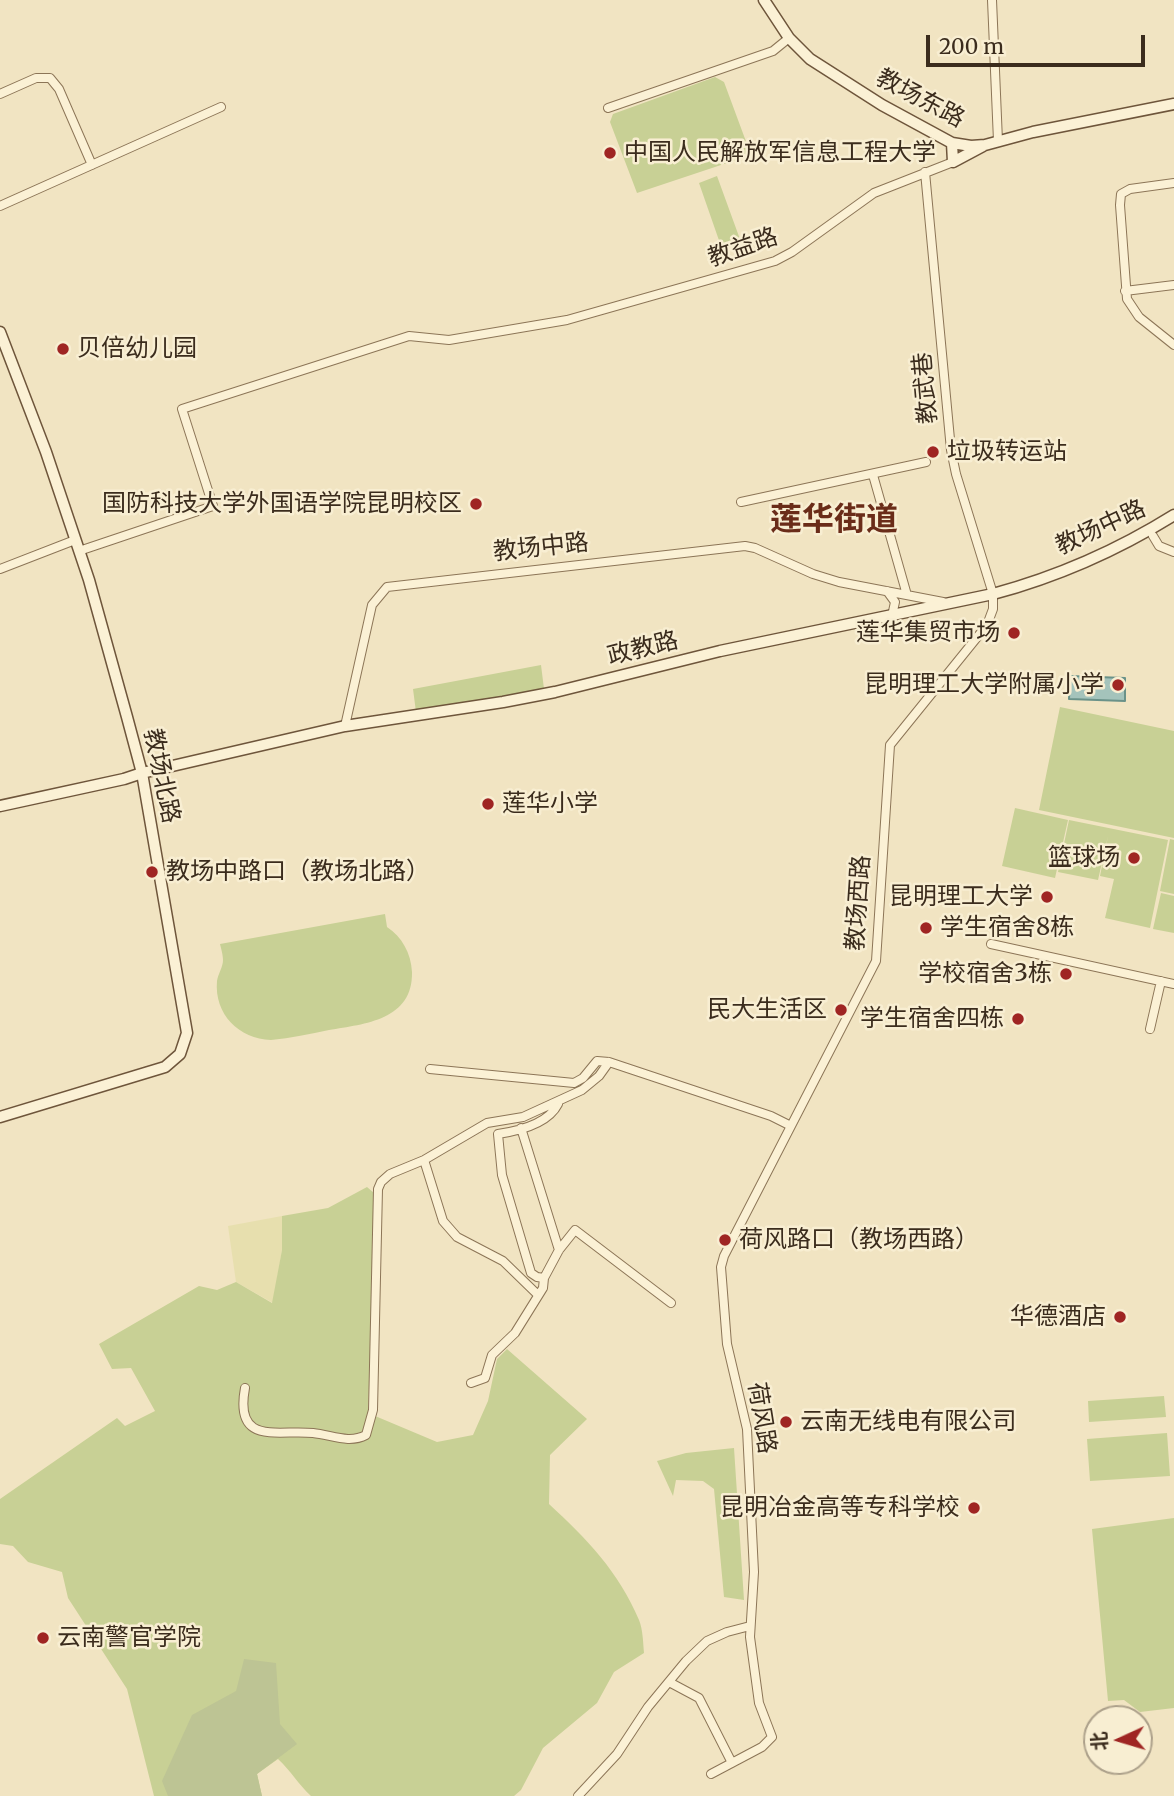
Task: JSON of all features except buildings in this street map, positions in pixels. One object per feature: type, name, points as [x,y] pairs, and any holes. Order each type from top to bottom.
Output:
[{"type":"street","name":"教场东路","points":[[764,0],[789,38],[810,59],[871,99],[952,143],[985,145],[1098,118],[1174,104]]},
{"type":"street","points":[[992,0],[998,141]]},
{"type":"street","points":[[608,108],[773,51],[789,38]]},
{"type":"street","points":[[0,94],[36,78],[50,78],[59,89],[92,165]]},
{"type":"street","points":[[0,206],[221,107]]},
{"type":"street","points":[[952,143],[953,162],[985,145]]},
{"type":"street","name":"教益路","points":[[77,546],[213,506],[183,408],[410,336],[449,340],[567,320],[775,261],[792,252],[874,193],[953,162]]},
{"type":"street","name":"教武巷","points":[[925,172],[951,450],[993,594]]},
{"type":"street","points":[[1174,183],[1130,188],[1121,194],[1120,205],[1127,299],[1139,317],[1174,345]]},
{"type":"street","points":[[1125,291],[1174,285]]},
{"type":"street","name":"教场北路","points":[[0,332],[42,440],[77,546],[142,773],[187,1033],[180,1054],[165,1067],[0,1118]]},
{"type":"street","points":[[741,502],[926,462]]},
{"type":"street","points":[[873,475],[907,595]]},
{"type":"street","name":"教场中路","points":[[345,726],[372,605],[387,587],[745,546],[839,582],[949,604],[1024,586],[1109,551],[1174,515]]},
{"type":"street","points":[[1153,536],[1159,546],[1174,552]]},
{"type":"street","points":[[0,569],[77,546]]},
{"type":"street","points":[[886,590],[895,603],[892,616]]},
{"type":"street","name":"教场西路","points":[[724,1256],[876,961],[890,745],[987,625],[993,610],[993,594]]},
{"type":"street","name":"政教路","points":[[345,726],[503,702],[720,651],[949,604]]},
{"type":"street","points":[[0,806],[345,726]]},
{"type":"street","points":[[991,944],[1174,984]]},
{"type":"street","points":[[1150,1029],[1161,981]]},
{"type":"street","points":[[430,1069],[574,1083],[583,1078],[597,1061],[609,1062],[771,1116],[791,1126]]},
{"type":"street","points":[[245,1388],[244,1408],[247,1419],[260,1432],[312,1433],[356,1440],[366,1435],[373,1410],[381,1182],[390,1174],[424,1160],[487,1122],[523,1118],[559,1101],[599,1076],[609,1062]]},
{"type":"street","points":[[544,1278],[531,1273],[502,1175],[498,1133],[522,1128],[544,1118],[556,1109],[559,1101]]},
{"type":"street","points":[[522,1128],[559,1250]]},
{"type":"street","points":[[424,1160],[443,1221],[457,1237],[503,1261],[538,1294]]},
{"type":"street","points":[[471,1383],[485,1378],[492,1354],[515,1333],[543,1287],[544,1278],[559,1250],[575,1230],[671,1303]]},
{"type":"street","name":"荷风路","points":[[724,1256],[721,1267],[727,1344],[747,1429],[754,1572],[750,1637],[759,1703],[772,1737],[762,1747],[732,1763]]},
{"type":"street","points":[[578,1796],[617,1754],[648,1707],[686,1661],[707,1641],[750,1626]]},
{"type":"street","points":[[669,1682],[699,1698],[732,1763],[711,1774]]},
{"type":"shaded area","points":[[282,1216],[282,1250],[273,1303],[236,1282],[228,1226]]},
{"type":"green space","points":[[715,77],[724,82],[751,155],[637,193],[610,122],[613,114]]},
{"type":"green space","points":[[717,176],[741,242],[722,249],[699,183]]},
{"type":"green space","points":[[541,665],[544,689],[416,712],[413,689]]},
{"type":"green space","points":[[1060,707],[1174,731],[1174,838],[1039,810]]},
{"type":"green space","points":[[1015,808],[1068,820],[1055,878],[1002,866]]},
{"type":"green space","points":[[1069,820],[1168,840],[1150,928],[1105,918],[1114,879],[1100,876],[1108,836],[1098,880],[1058,872]]},
{"type":"green space","points":[[1170,839],[1174,840],[1174,894],[1160,891]]},
{"type":"green space","points":[[1161,893],[1174,896],[1174,933],[1153,929]]},
{"type":"green space","points":[[385,914],[387,927],[405,946],[412,972],[405,1000],[396,1010],[371,1022],[271,1040],[259,1039],[239,1030],[224,1014],[217,993],[217,981],[223,960],[220,944]]},
{"type":"green space","points":[[367,1187],[374,1193],[375,1232],[368,1413],[437,1442],[473,1435],[488,1401],[497,1359],[507,1349],[587,1419],[550,1455],[549,1504],[588,1543],[622,1586],[640,1624],[644,1653],[614,1672],[597,1703],[543,1748],[521,1790],[514,1796],[311,1796],[278,1759],[257,1774],[262,1796],[154,1796],[127,1689],[68,1598],[62,1572],[28,1562],[13,1546],[0,1544],[0,1499],[117,1418],[125,1426],[155,1411],[131,1368],[112,1369],[99,1344],[199,1286],[217,1290],[236,1282],[272,1303],[282,1250],[282,1216],[328,1208]]},
{"type":"green space","points":[[1164,1396],[1166,1417],[1089,1422],[1088,1401]]},
{"type":"green space","points":[[1167,1433],[1170,1476],[1090,1481],[1087,1439]]},
{"type":"green space","points":[[734,1448],[744,1600],[724,1597],[714,1489],[703,1481],[676,1480],[673,1496],[657,1461],[686,1453]]},
{"type":"green space","points":[[1174,1518],[1174,1708],[1153,1710],[1153,1705],[1131,1705],[1124,1700],[1108,1701],[1092,1529]]},
{"type":"green space","points":[[244,1659],[276,1663],[280,1724],[297,1744],[257,1774],[262,1796],[168,1796],[162,1781],[192,1715],[236,1691]]},
{"type":"water","points":[[1070,676],[1125,678],[1125,701],[1069,699]]},
{"type":"place","name":"中国人民解放军信息工程大学","points":[[610,153]]},
{"type":"place","name":"贝倍幼儿园","points":[[63,349]]},
{"type":"place","name":"垃圾转运站","points":[[933,452]]},
{"type":"place","name":"国防科技大学外国语学院昆明校区","points":[[476,504]]},
{"type":"place","name":"莲华集贸市场","points":[[1014,633]]},
{"type":"place","name":"昆明理工大学附属小学","points":[[1118,685]]},
{"type":"place","name":"莲华小学","points":[[488,804]]},
{"type":"place","name":"篮球场","points":[[1134,858]]},
{"type":"place","name":"教场中路口（教场北路）","points":[[152,872]]},
{"type":"place","name":"昆明理工大学","points":[[1047,897]]},
{"type":"place","name":"学生宿舍8栋","points":[[926,928]]},
{"type":"place","name":"学校宿舍3栋","points":[[1066,974]]},
{"type":"place","name":"民大生活区","points":[[841,1010]]},
{"type":"place","name":"学生宿舍四栋","points":[[1018,1019]]},
{"type":"place","name":"荷风路口（教场西路）","points":[[725,1240]]},
{"type":"place","name":"华德酒店","points":[[1120,1317]]},
{"type":"place","name":"云南无线电有限公司","points":[[786,1422]]},
{"type":"place","name":"昆明冶金高等专科学校","points":[[974,1508]]},
{"type":"place","name":"云南警官学院","points":[[43,1638]]},
{"type":"district","name":"莲华街道","points":[[834,521]]}]
